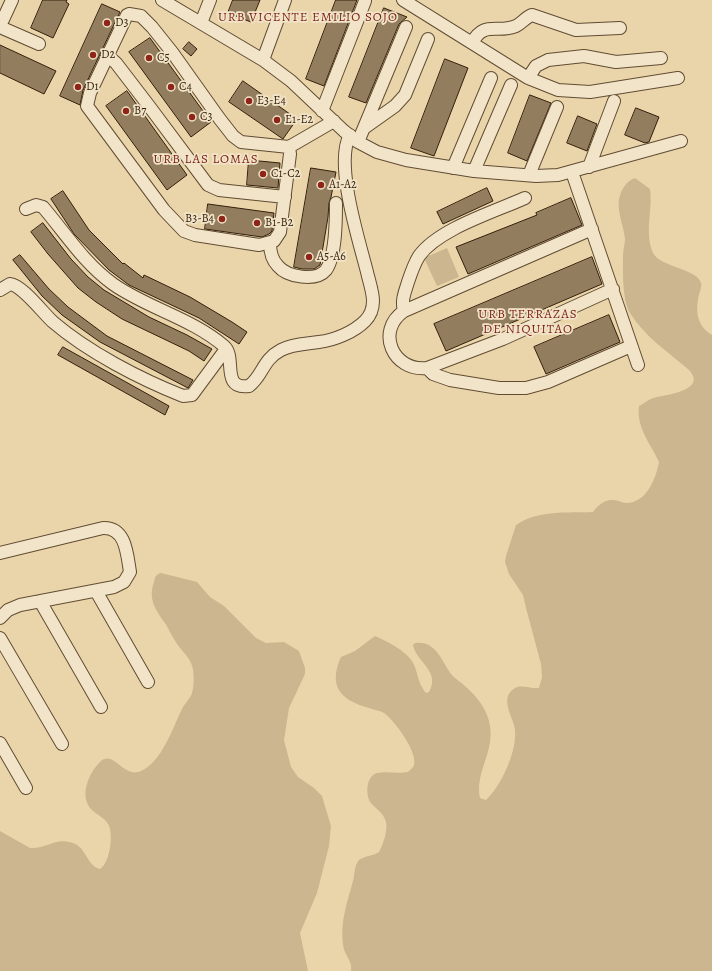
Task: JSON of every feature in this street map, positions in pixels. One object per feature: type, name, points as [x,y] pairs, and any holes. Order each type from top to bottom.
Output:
[{"type":"street","points":[[12,0],[0,26],[39,44]]},
{"type":"street","points":[[162,0],[263,60],[292,81],[322,111],[354,139],[377,152],[406,160],[474,171],[530,175],[558,175],[681,140]]},
{"type":"street","points":[[201,23],[210,0]]},
{"type":"street","points":[[263,60],[285,0]]},
{"type":"street","points":[[403,0],[528,78],[558,90],[590,92],[678,78]]},
{"type":"street","points":[[322,111],[365,1]]},
{"type":"street","points":[[289,147],[290,154],[279,235],[270,243],[253,244],[194,235],[184,231],[176,225],[126,161],[88,108],[87,102],[90,92],[127,15],[133,14],[141,16],[172,52],[219,118],[237,140],[250,144],[289,147],[334,122]]},
{"type":"street","points":[[472,43],[479,32],[484,29],[511,27],[532,15],[576,30],[620,28]]},
{"type":"street","points":[[364,128],[406,27]]},
{"type":"street","points":[[26,209],[36,205],[43,207],[80,254],[113,284],[156,309],[196,328],[226,348],[230,354],[229,372],[232,379],[240,385],[249,386],[256,379],[266,361],[278,352],[291,346],[326,341],[340,336],[362,324],[368,317],[372,308],[373,298],[352,207],[344,162],[345,148],[364,128],[395,106],[405,95],[428,38]]},
{"type":"street","points":[[108,56],[116,63],[150,106],[208,185],[219,190],[285,197]]},
{"type":"street","points":[[528,78],[536,66],[548,60],[584,56],[616,62],[661,58]]},
{"type":"street","points":[[453,168],[491,78]]},
{"type":"street","points":[[474,171],[511,85]]},
{"type":"street","points":[[589,167],[614,101]]},
{"type":"street","points":[[530,175],[557,107]]},
{"type":"street","points":[[572,172],[638,365]]},
{"type":"street","points":[[404,311],[403,296],[413,268],[428,246],[456,229],[525,198]]},
{"type":"street","points":[[270,243],[272,256],[281,269],[295,275],[320,275],[325,271],[329,263],[335,234],[336,203]]},
{"type":"street","points":[[592,229],[404,311],[397,317],[391,327],[390,342],[399,360],[406,366],[427,368],[503,339],[613,289]]},
{"type":"street","points":[[0,290],[10,284],[18,286],[47,316],[78,341],[183,396],[192,395],[226,348]]},
{"type":"street","points":[[427,368],[433,374],[450,380],[499,388],[526,388],[548,382],[632,346]]},
{"type":"street","points":[[0,553],[103,528],[115,530],[121,535],[124,543],[129,575],[120,585],[40,601],[14,608],[0,618]]},
{"type":"street","points":[[96,591],[148,682]]},
{"type":"street","points":[[40,601],[101,707]]},
{"type":"street","points":[[0,638],[62,744]]},
{"type":"street","points":[[0,743],[26,788]]},
{"type":"shaded area","points":[[635,178],[650,189],[649,237],[653,253],[663,262],[693,274],[698,278],[701,286],[697,307],[698,318],[703,327],[712,335],[712,971],[351,971],[351,964],[344,949],[342,928],[355,867],[359,860],[379,852],[386,833],[386,822],[383,816],[369,800],[367,791],[369,782],[373,775],[377,773],[408,772],[414,766],[414,759],[409,745],[399,729],[384,713],[351,701],[339,690],[336,684],[336,676],[337,667],[341,657],[355,651],[375,636],[404,652],[415,667],[420,684],[426,693],[429,692],[432,685],[432,678],[427,667],[418,657],[413,645],[415,643],[422,643],[432,647],[455,678],[474,695],[487,715],[491,738],[480,777],[479,787],[480,798],[486,800],[492,794],[502,778],[511,758],[515,739],[515,730],[507,703],[510,692],[517,687],[539,688],[542,677],[541,664],[523,595],[509,574],[505,562],[516,525],[524,520],[553,513],[593,512],[599,505],[608,500],[616,500],[626,503],[640,499],[653,482],[659,462],[642,429],[639,406],[653,398],[682,391],[693,383],[693,377],[689,370],[642,329],[627,307],[623,277],[625,238],[619,213],[619,199],[624,186]]},
{"type":"shaded area","points":[[447,248],[459,277],[437,286],[424,258]]},
{"type":"shaded area","points":[[159,573],[197,582],[210,597],[224,606],[256,638],[266,643],[284,642],[299,651],[305,668],[305,674],[289,708],[284,740],[291,767],[298,777],[314,788],[322,796],[331,826],[329,846],[317,893],[300,933],[308,971],[0,971],[0,831],[30,848],[41,847],[61,841],[73,843],[81,848],[92,864],[100,869],[109,854],[111,834],[107,822],[88,805],[86,792],[89,778],[101,761],[106,759],[115,761],[129,771],[135,772],[141,771],[148,766],[161,752],[182,709],[192,693],[194,678],[192,665],[158,613],[152,599],[152,588],[155,579]]},
{"type":"building","points":[[43,0],[67,0],[66,2],[69,4],[53,38],[31,28]]},
{"type":"building","points":[[233,0],[260,0],[251,22],[228,13]]},
{"type":"building","points":[[336,0],[357,0],[324,86],[306,79]]},
{"type":"building","points":[[102,4],[120,12],[83,90],[80,105],[60,96]]},
{"type":"building","points":[[384,8],[407,17],[399,24],[366,103],[349,97]]},
{"type":"building","points":[[150,38],[211,122],[191,137],[129,52]]},
{"type":"building","points":[[189,42],[197,49],[191,56],[183,49]]},
{"type":"building","points":[[0,45],[56,71],[44,94],[0,73]]},
{"type":"building","points":[[445,59],[468,68],[434,156],[411,148]]},
{"type":"building","points":[[243,81],[297,119],[283,139],[229,102]]},
{"type":"building","points":[[127,91],[187,175],[167,190],[106,106]]},
{"type":"building","points":[[530,95],[551,103],[527,161],[508,153]]},
{"type":"building","points":[[636,108],[659,117],[649,142],[645,143],[625,135]]},
{"type":"building","points":[[578,116],[597,124],[587,151],[567,143]]},
{"type":"building","name":"C1-C2","points":[[249,160],[280,163],[278,188],[247,185]]},
{"type":"building","points":[[311,168],[336,172],[329,203],[320,265],[314,269],[302,269],[294,267]]},
{"type":"building","points":[[487,188],[493,201],[443,224],[437,212]]},
{"type":"building","points":[[63,191],[89,230],[123,264],[124,263],[143,278],[144,275],[190,297],[247,332],[239,344],[199,318],[129,285],[109,270],[74,234],[51,199]]},
{"type":"building","points":[[571,198],[582,225],[468,274],[456,247],[537,215],[536,213]]},
{"type":"building","points":[[208,204],[274,213],[272,231],[262,237],[205,229]]},
{"type":"building","points":[[43,223],[71,259],[88,277],[104,290],[149,317],[212,349],[204,361],[189,351],[122,319],[78,288],[31,232]]},
{"type":"building","points":[[20,255],[49,289],[68,307],[107,336],[193,380],[188,388],[100,342],[62,315],[42,296],[13,260]]},
{"type":"building","points":[[592,257],[602,284],[446,351],[434,324]]},
{"type":"building","points":[[609,315],[620,342],[546,374],[534,347]]},
{"type":"building","points":[[63,347],[169,406],[165,415],[58,355]]},
{"type":"place","name":"D3","points":[[107,23]]},
{"type":"place","name":"D2","points":[[93,55]]},
{"type":"place","name":"C5","points":[[149,58]]},
{"type":"place","name":"D1","points":[[78,87]]},
{"type":"place","name":"C4","points":[[171,87]]},
{"type":"place","name":"E3-E4","points":[[249,101]]},
{"type":"place","name":"B7","points":[[126,111]]},
{"type":"place","name":"C3","points":[[192,117]]},
{"type":"place","name":"E1-E2","points":[[277,120]]},
{"type":"place","name":"C1-C2","points":[[263,174]]},
{"type":"place","name":"A1-A2","points":[[321,185]]},
{"type":"place","name":"B3-B4","points":[[222,219]]},
{"type":"place","name":"B1-B2","points":[[257,223]]},
{"type":"place","name":"A5-A6","points":[[309,257]]},
{"type":"district","name":"URB VICENTE EMILIO SOJO","points":[[308,18]]},
{"type":"district","name":"URB LAS LOMAS","points":[[206,160]]},
{"type":"district","name":"URB TERRAZAS DE NIQUITAO","points":[[528,322]]}]
